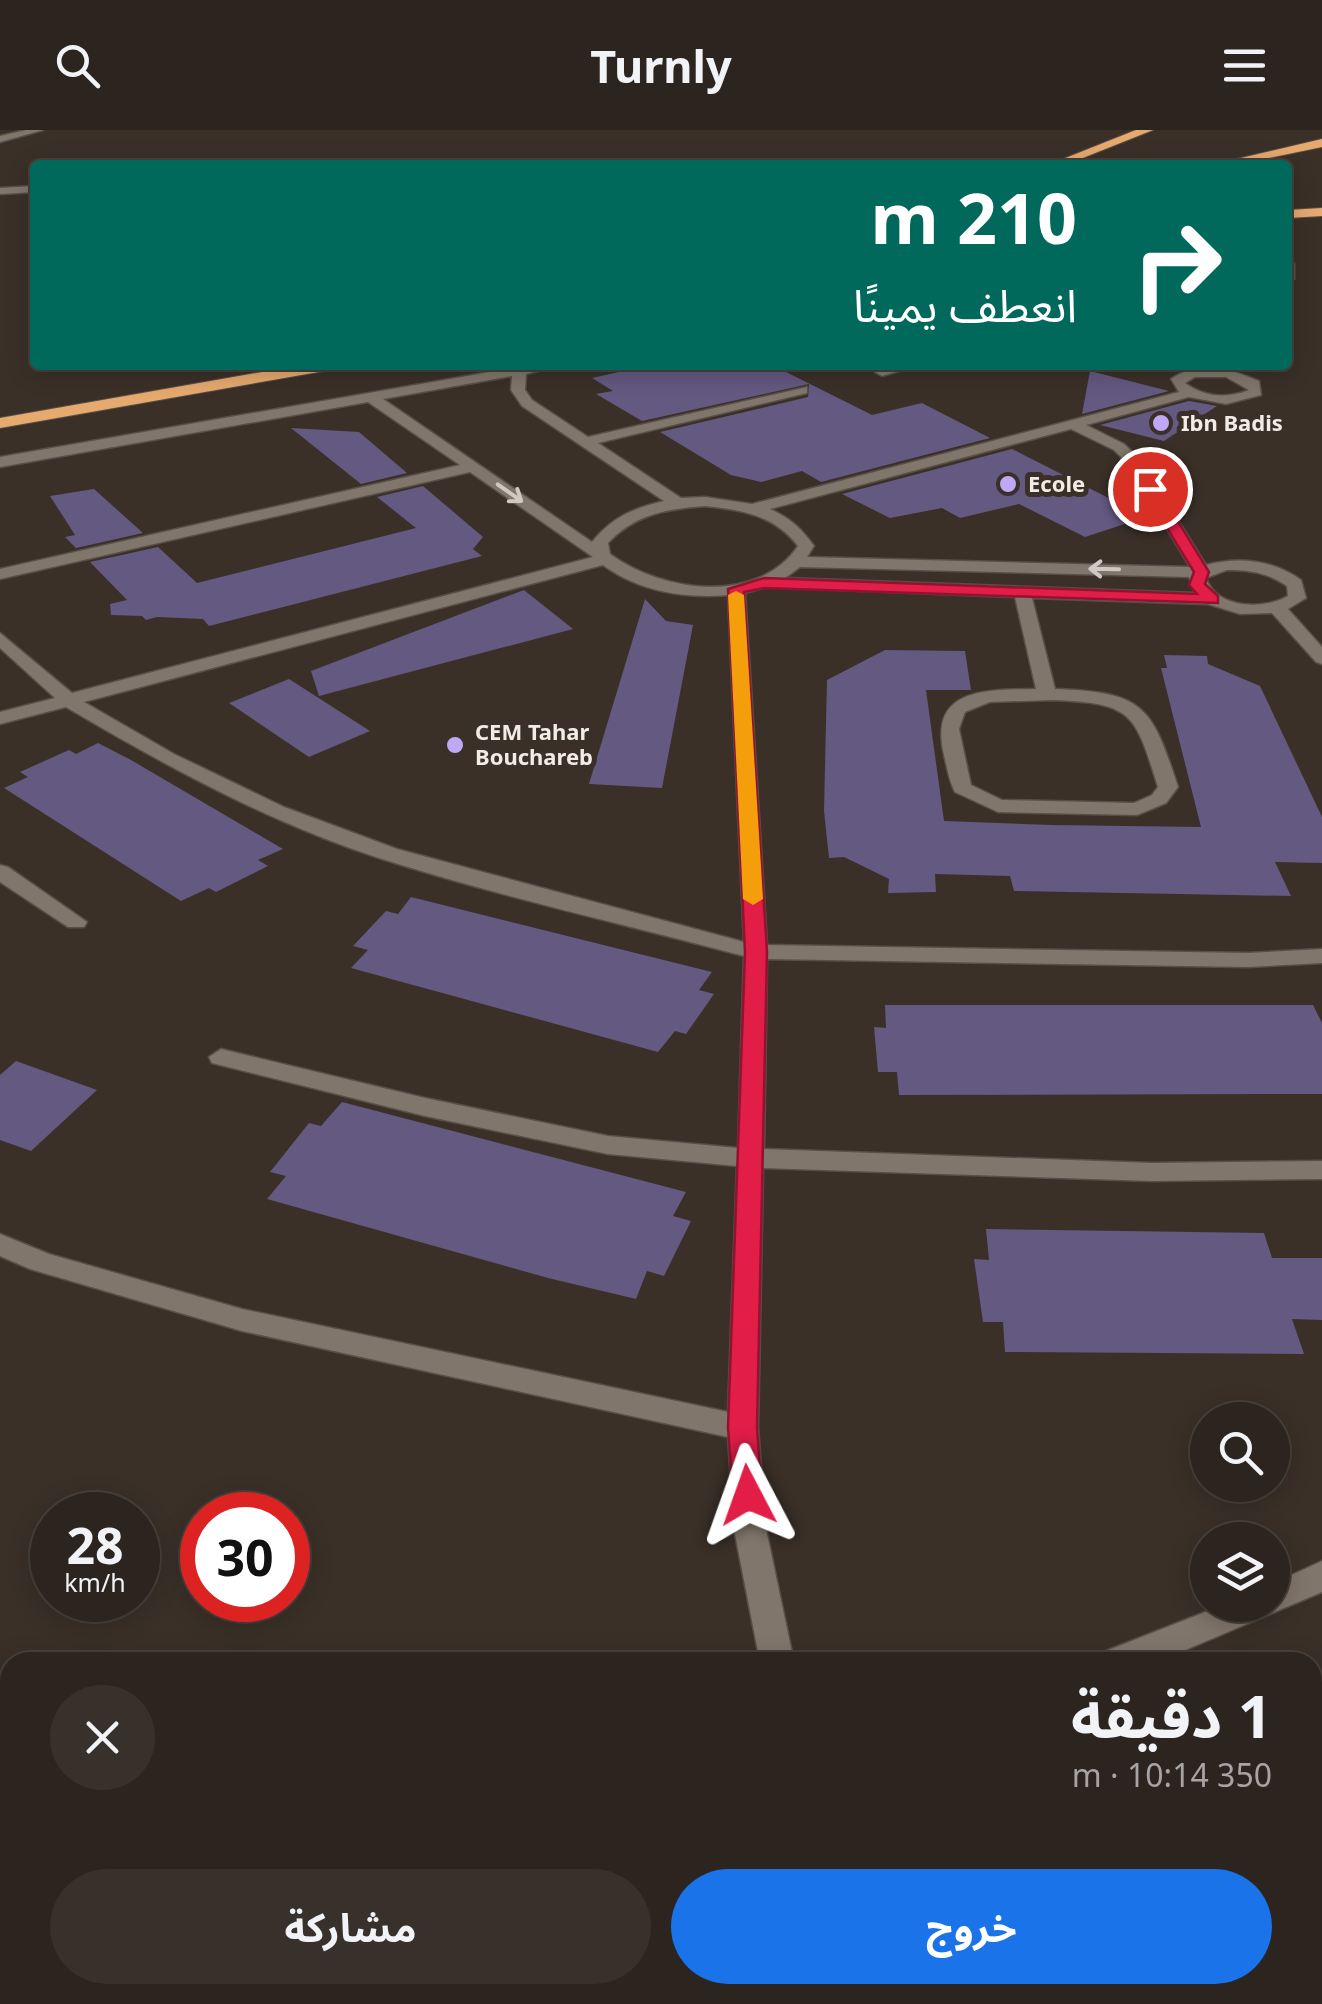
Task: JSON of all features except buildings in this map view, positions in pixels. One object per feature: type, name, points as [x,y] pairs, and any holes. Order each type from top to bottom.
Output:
[{"type":"highway","points":[[1067,160],[1147,130]]},
{"type":"highway","points":[[1241,160],[1322,144]]},
{"type":"highway","points":[[1292,161],[1322,155]]},
{"type":"highway","points":[[1292,214],[1322,212]]},
{"type":"highway","points":[[0,406],[216,370]]},
{"type":"highway","points":[[0,423],[302,370]]},
{"type":"street","points":[[0,140],[38,130]]},
{"type":"street","points":[[0,192],[30,189]]},
{"type":"street","points":[[0,462],[529,370]]},
{"type":"street","points":[[882,372],[891,370]]},
{"type":"street","points":[[1200,370],[1205,372]]},
{"type":"street","points":[[754,508],[1190,393],[1228,400],[1256,392],[1243,370],[1205,372],[1178,379],[1178,384],[1190,393]]},
{"type":"street","points":[[519,372],[518,390],[526,404],[678,503]]},
{"type":"street","points":[[586,442],[802,390]]},
{"type":"street","points":[[372,398],[604,558],[615,570],[638,581],[668,588],[736,589],[764,583],[1212,599],[1244,608],[1277,608],[1297,598],[1295,584],[1286,577],[1242,564],[1202,572],[801,562],[764,583]]},
{"type":"street","points":[[1073,424],[1120,447],[1134,462],[1202,572]]},
{"type":"street","points":[[0,574],[472,466]]},
{"type":"street","points":[[604,558],[600,542],[607,528],[649,508],[678,503],[754,508],[781,518],[800,531],[806,546],[801,562]]},
{"type":"street","points":[[0,718],[604,558]]},
{"type":"street","points":[[1202,572],[1197,585],[1212,599]]},
{"type":"street","points":[[736,589],[756,952],[742,1428],[750,1529],[775,1652]]},
{"type":"street","points":[[1023,595],[1047,696]]},
{"type":"street","points":[[1277,608],[1322,658]]},
{"type":"street","points":[[0,638],[68,700],[166,758],[277,811],[389,854],[756,952],[1248,960],[1322,956]]},
{"type":"street","points":[[990,696],[1047,696],[1093,696],[1137,712],[1147,723],[1168,787],[1159,800],[1137,809],[998,806],[962,788],[948,721],[955,708],[971,699],[990,696]]},
{"type":"street","points":[[0,872],[76,922]]},
{"type":"street","points":[[222,1057],[425,1107],[608,1145],[752,1158],[1152,1172],[1322,1170]]},
{"type":"street","points":[[0,1244],[40,1262],[242,1320],[742,1428]]},
{"type":"street","points":[[1290,1591],[1322,1576]]},
{"type":"street","points":[[1143,1652],[1219,1622]]},
{"type":"slow traffic","points":[[736,595],[753,899]]},
{"type":"place","name":"Ibn Badis","points":[[1161,423]]},
{"type":"place","name":"Ecole","points":[[1008,484]]},
{"type":"place","name":"CEM Tahar Bouchareb","points":[[455,745]]},
{"type":"route","points":[[748,1495],[742,1428],[756,952],[736,589],[764,583],[1212,599],[1197,585],[1202,572],[1150,489]]}]
